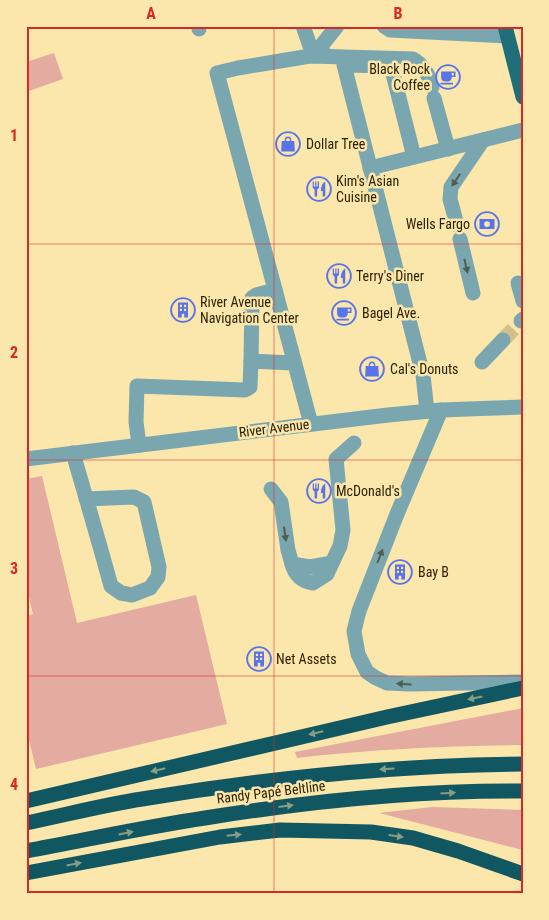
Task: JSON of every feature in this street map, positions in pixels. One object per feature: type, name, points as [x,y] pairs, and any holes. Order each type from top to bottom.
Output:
[{"type":"highway","points":[[26,801],[387,717],[523,688]]},
{"type":"highway","name":"Randy Papé Beltline","points":[[26,822],[140,800],[301,777],[416,767],[523,764]]},
{"type":"highway","name":"Randy Papé Beltline","points":[[26,852],[204,818],[287,806],[409,795],[523,791]]},
{"type":"highway","points":[[26,873],[220,837],[280,830],[371,832],[414,838],[523,874]]},
{"type":"main road","points":[[506,31],[522,95]]},
{"type":"street","points":[[303,26],[310,46],[344,65],[391,66],[414,157]]},
{"type":"street","points":[[324,53],[337,26]]},
{"type":"street","points":[[384,26],[390,30],[506,31]]},
{"type":"street","points":[[311,424],[217,73],[324,53],[413,59],[424,68],[433,92],[448,149]]},
{"type":"street","points":[[344,65],[434,411],[358,611],[354,631],[358,654],[368,672],[388,683],[523,682]]},
{"type":"street","points":[[370,168],[523,130]]},
{"type":"street","points":[[473,293],[450,198],[451,187],[483,140]]},
{"type":"street","points":[[518,283],[523,301]]},
{"type":"street","points":[[139,445],[136,422],[138,386],[245,390],[250,387],[252,298],[256,295],[275,290]]},
{"type":"street","points":[[482,362],[503,340]]},
{"type":"street","points":[[251,360],[294,363]]},
{"type":"street","name":"River Avenue","points":[[26,459],[434,411],[523,407]]},
{"type":"street","points":[[271,489],[281,502],[292,564],[310,567],[332,564],[340,546],[344,530],[336,459],[354,442]]},
{"type":"street","points":[[73,453],[86,499],[111,586],[120,593],[132,595],[150,588],[158,577],[159,566],[144,502],[134,497],[86,499]]},
{"type":"shaded area","points":[[54,53],[63,79],[26,92],[26,62]]},
{"type":"shaded area","points":[[42,476],[77,623],[196,595],[227,724],[36,769],[26,727],[26,616],[33,614],[26,585],[26,479]]},
{"type":"shaded area","points":[[523,708],[523,745],[410,748],[297,758],[295,752]]},
{"type":"shaded area","points":[[432,807],[523,810],[523,850],[379,813]]},
{"type":"tunnel","points":[[503,340],[521,321]]},
{"type":"place","name":"Black Rock Coffee","points":[[448,77]]},
{"type":"place","name":"Dollar Tree","points":[[288,144]]},
{"type":"place","name":"Kim's Asian Cuisine","points":[[319,189]]},
{"type":"place","name":"Wells Fargo","points":[[487,224]]},
{"type":"place","name":"Terry's Diner","points":[[339,276]]},
{"type":"place","name":"River Avenue Navigation Center","points":[[183,310]]},
{"type":"place","name":"Bagel Ave.","points":[[344,313]]},
{"type":"place","name":"Cal's Donuts","points":[[372,369]]},
{"type":"place","name":"McDonald's","points":[[319,491]]},
{"type":"place","name":"Bay B","points":[[400,572]]},
{"type":"place","name":"Net Assets","points":[[259,659]]}]
